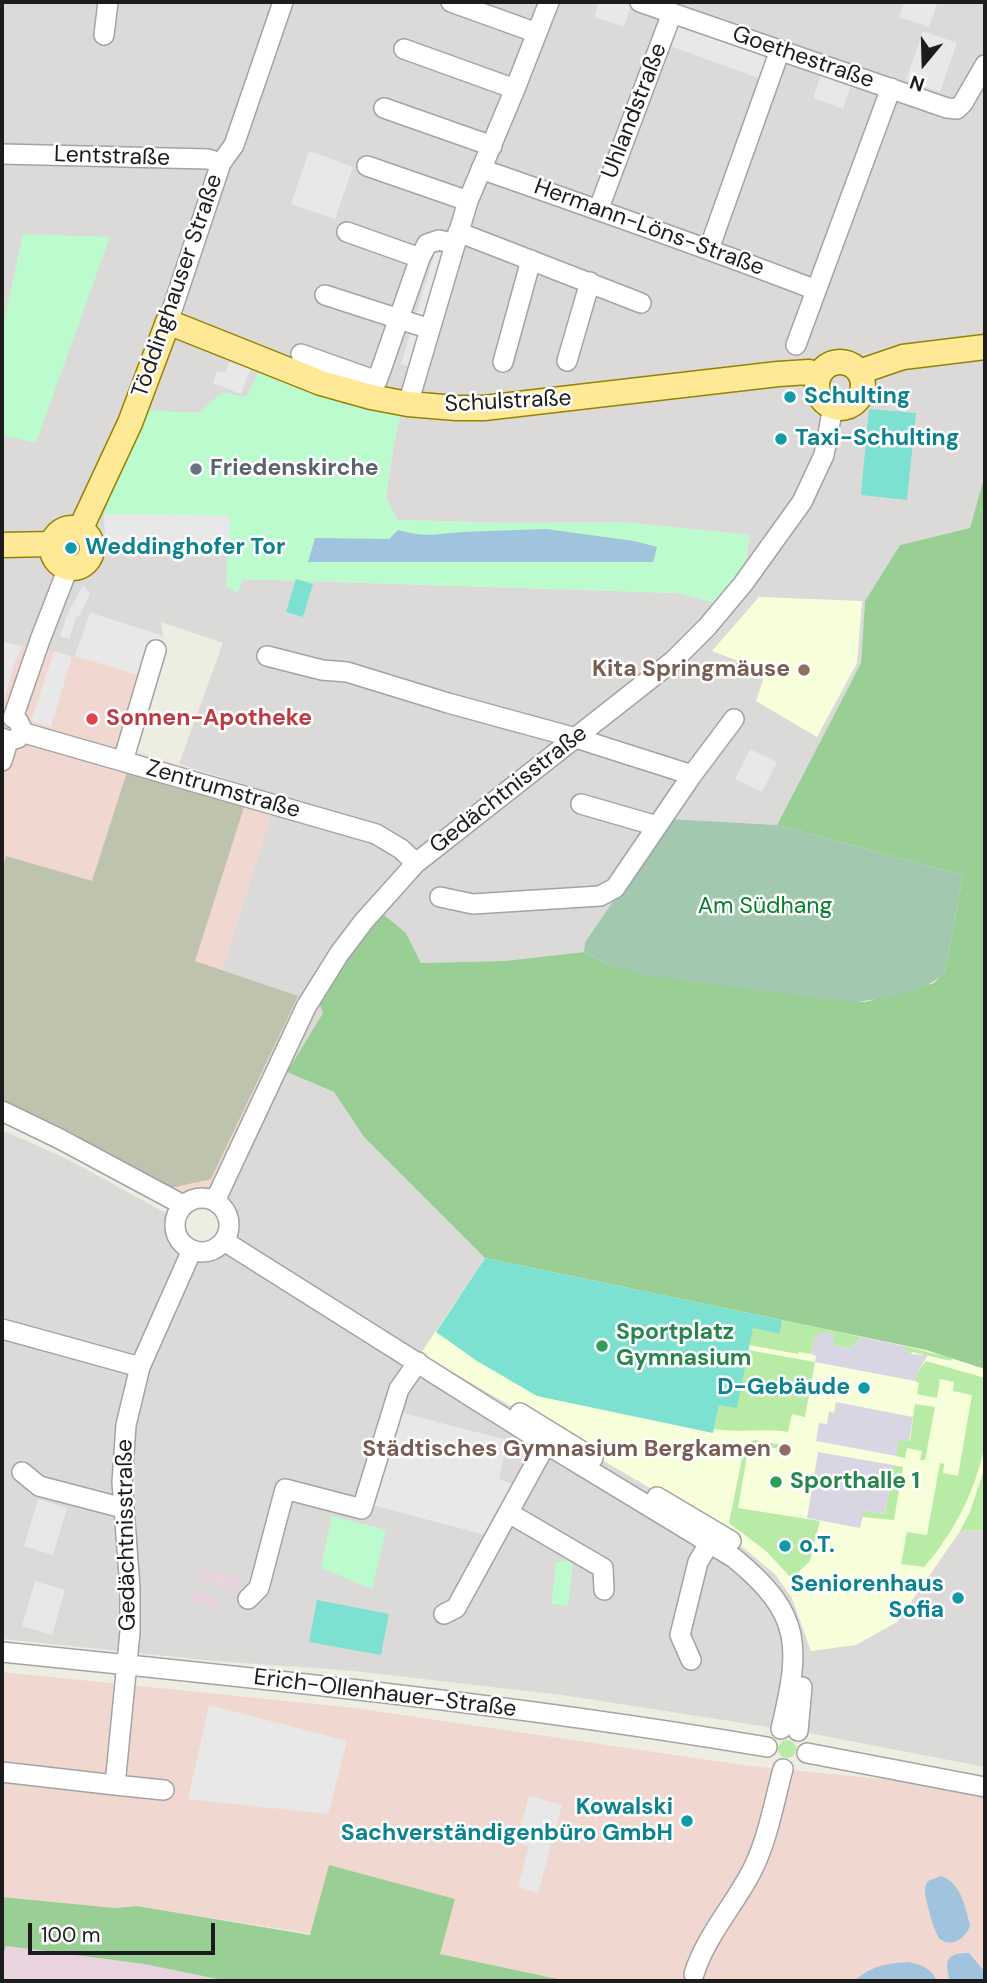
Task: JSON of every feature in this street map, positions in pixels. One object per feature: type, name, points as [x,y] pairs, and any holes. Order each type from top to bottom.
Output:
[{"type":"main road","name":"Schulstraße","points":[[168,322],[321,383],[408,404],[456,408],[510,406],[778,374],[809,372],[820,375]]},
{"type":"main road","name":"Töddinghauser Straße","points":[[80,530],[130,423],[168,322]]},
{"type":"main road","points":[[861,380],[890,371],[921,355],[985,347]]},
{"type":"main road","points":[[842,362],[849,364],[861,380],[856,402],[841,408],[833,407],[824,401],[818,392],[820,375],[829,365],[842,362]]},
{"type":"main road","points":[[65,529],[80,530],[91,541],[92,552],[81,567],[68,568],[55,560],[52,544],[56,535],[65,529]]},
{"type":"main road","points":[[2,545],[52,544]]},
{"type":"street","points":[[104,35],[108,2]]},
{"type":"street","name":"Töddinghauser Straße","points":[[168,322],[221,163],[234,145],[282,2]]},
{"type":"street","points":[[451,2],[537,33]]},
{"type":"street","points":[[408,404],[468,201],[516,89],[549,2]]},
{"type":"street","name":"Goethestraße","points":[[640,2],[684,11],[780,50],[947,108],[957,108],[963,103],[985,65]]},
{"type":"street","name":"Uhlandstraße","points":[[599,208],[684,11]]},
{"type":"street","points":[[404,49],[516,89]]},
{"type":"street","points":[[709,248],[780,50]]},
{"type":"street","points":[[796,345],[891,88]]},
{"type":"street","points":[[384,107],[492,146]]},
{"type":"street","name":"Lentstraße","points":[[2,154],[208,159],[221,163]]},
{"type":"street","points":[[367,166],[468,201]]},
{"type":"street","name":"Hermann-Löns-Straße","points":[[481,169],[599,208],[651,230],[709,248],[816,289]]},
{"type":"street","points":[[347,232],[420,258]]},
{"type":"street","points":[[301,354],[377,381],[420,258],[427,244],[439,240],[457,238],[531,260],[641,303]]},
{"type":"street","points":[[503,362],[531,260]]},
{"type":"street","points":[[567,361],[590,282]]},
{"type":"street","points":[[325,295],[430,329]]},
{"type":"street","name":"Gedächtnisstraße","points":[[215,1201],[313,995],[358,929],[416,863],[686,649],[707,627],[743,584],[795,513],[813,483],[827,445],[833,407]]},
{"type":"street","points":[[2,761],[9,730],[68,568]]},
{"type":"street","points":[[123,761],[156,650]]},
{"type":"street","points":[[267,656],[322,670],[347,672],[576,738],[692,775]]},
{"type":"street","points":[[440,897],[473,904],[600,896],[615,888],[734,719]]},
{"type":"street","name":"Zentrumstraße","points":[[9,730],[376,834],[401,849],[416,863]]},
{"type":"street","points":[[581,804],[657,826]]},
{"type":"street","points":[[2,1111],[60,1139],[180,1210]]},
{"type":"street","points":[[2,1125],[180,1210]]},
{"type":"street","points":[[198,1198],[215,1201],[228,1219],[224,1241],[209,1251],[191,1250],[177,1236],[174,1226],[180,1210],[198,1198]]},
{"type":"street","points":[[224,1241],[418,1362],[441,1366],[549,1438],[759,1562],[800,1628],[803,1643],[803,1678],[789,1730]]},
{"type":"street","name":"Gedächtnisstraße","points":[[115,1785],[130,1632],[130,1588],[122,1482],[125,1425],[141,1367],[191,1250]]},
{"type":"street","points":[[2,1329],[141,1367]]},
{"type":"street","points":[[248,1599],[259,1588],[285,1489],[362,1509],[399,1389],[418,1362]]},
{"type":"street","points":[[444,1614],[456,1608],[549,1438]]},
{"type":"street","points":[[22,1472],[38,1486],[123,1508]]},
{"type":"street","points":[[509,1513],[603,1568],[604,1590]]},
{"type":"street","points":[[691,1660],[680,1635],[698,1562],[713,1537]]},
{"type":"street","name":"Erich-Ollenhauer-Straße","points":[[2,1652],[480,1704],[654,1728],[766,1747]]},
{"type":"street","points":[[789,1730],[806,1741],[807,1753],[801,1764],[783,1769],[769,1759],[766,1747],[771,1736],[789,1730]]},
{"type":"street","points":[[807,1753],[985,1787]]},
{"type":"street","points":[[694,1974],[700,1956],[748,1878],[761,1851],[783,1769]]},
{"type":"street","points":[[2,1772],[164,1790]]},
{"type":"shaded area","points":[[2,2],[985,2],[985,474],[970,528],[900,545],[865,601],[861,663],[777,825],[670,819],[585,942],[584,952],[504,961],[421,963],[406,933],[377,909],[501,791],[422,846],[345,940],[300,1001],[222,970],[277,795],[179,764],[223,643],[161,622],[163,636],[91,613],[75,656],[72,657],[2,642]],"holes":[[[261,369],[401,412],[386,498],[397,520],[621,522],[750,535],[743,579],[723,605],[678,593],[243,579],[238,592],[226,586],[229,547],[106,544],[143,411],[199,413],[247,397]]]},
{"type":"shaded area","points":[[599,2],[619,2],[631,6],[624,27],[594,17]]},
{"type":"shaded area","points":[[904,2],[938,2],[929,27],[899,17]]},
{"type":"shaded area","points":[[674,20],[775,56],[766,81],[665,44]]},
{"type":"shaded area","points":[[923,31],[957,43],[940,92],[906,80]]},
{"type":"shaded area","points":[[822,72],[852,82],[843,109],[813,98]]},
{"type":"shaded area","points":[[309,151],[353,167],[335,219],[291,204]]},
{"type":"shaded area","points":[[435,252],[444,255],[410,367],[401,364]]},
{"type":"shaded area","points":[[230,361],[251,368],[241,394],[213,383],[217,371],[225,373]]},
{"type":"shaded area","points":[[869,409],[916,413],[907,500],[861,495]]},
{"type":"shaded area","points":[[104,514],[230,516],[229,547],[105,544]]},
{"type":"shaded area","points":[[546,529],[634,541],[657,547],[653,562],[308,562],[315,538],[389,539],[398,530],[431,535]]},
{"type":"shaded area","points":[[296,579],[313,584],[303,617],[286,612]]},
{"type":"shaded area","points":[[83,585],[90,594],[76,618],[69,639],[60,636],[67,615]]},
{"type":"shaded area","name":"Kita Springmäuse","points":[[759,597],[862,601],[857,663],[817,737],[756,701],[764,677],[746,664],[712,651]]},
{"type":"shaded area","points":[[90,613],[163,636],[142,676],[75,656]]},
{"type":"shaded area","points":[[2,642],[75,656],[142,676],[120,747],[277,795],[222,970],[300,1001],[215,1199],[194,1195],[183,1202],[2,1103]]},
{"type":"shaded area","points":[[2,642],[23,646],[16,659],[2,705]]},
{"type":"shaded area","points":[[54,651],[72,657],[51,727],[31,721]]},
{"type":"shaded area","points":[[750,749],[777,762],[762,792],[735,779]]},
{"type":"shaded area","points":[[127,772],[244,807],[195,961],[298,996],[211,1179],[171,1188],[2,1104],[2,870],[6,856],[92,881]]},
{"type":"shaded area","points":[[316,995],[324,1013],[287,1072],[334,1092],[364,1137],[485,1258],[422,1354],[723,1531],[775,1574],[792,1598],[811,1651],[897,1622],[960,1531],[985,1530],[985,1767],[814,1734],[562,1695],[354,1671],[214,1661],[2,1639],[2,1130],[67,1159],[173,1217],[173,1234],[181,1245],[193,1253],[205,1255],[217,1251],[226,1242],[230,1231],[228,1213],[216,1200]]},
{"type":"shaded area","name":"Städtisches Gymnasium Bergkamen","points":[[485,1258],[926,1350],[985,1369],[985,1530],[960,1531],[897,1622],[856,1645],[811,1651],[792,1598],[775,1574],[723,1531],[421,1353]]},
{"type":"shaded area","name":"Sportplatz Gymnasium","points":[[485,1258],[782,1320],[780,1334],[753,1328],[737,1408],[719,1405],[713,1433],[537,1396],[477,1361],[436,1332]]},
{"type":"shaded area","points":[[823,1332],[835,1334],[833,1345],[850,1348],[862,1337],[904,1346],[910,1354],[928,1355],[915,1381],[815,1362],[816,1356],[811,1354],[814,1338]]},
{"type":"shaded area","points":[[836,1402],[913,1417],[909,1441],[899,1440],[896,1456],[816,1441],[819,1423],[827,1424],[829,1411],[834,1413]]},
{"type":"shaded area","points":[[399,1412],[507,1440],[499,1479],[516,1486],[489,1536],[372,1505]]},
{"type":"shaded area","points":[[818,1452],[893,1465],[885,1514],[864,1511],[860,1528],[807,1518]]},
{"type":"shaded area","points":[[38,1499],[67,1508],[53,1555],[24,1546]]},
{"type":"shaded area","points":[[203,1570],[240,1580],[237,1591],[200,1580]]},
{"type":"shaded area","points":[[35,1581],[65,1590],[52,1635],[22,1626]]},
{"type":"shaded area","points":[[194,1591],[220,1598],[217,1609],[191,1601]]},
{"type":"shaded area","points":[[317,1600],[389,1614],[381,1655],[309,1642]]},
{"type":"shaded area","points":[[2,1672],[355,1708],[750,1766],[903,1781],[985,1797],[985,1981],[567,1981],[439,1954],[137,1906],[115,1908],[2,1897]]},
{"type":"shaded area","points":[[209,1705],[347,1741],[328,1814],[188,1799]]},
{"type":"shaded area","points":[[529,1796],[562,1805],[538,1893],[518,1887],[529,1846],[516,1842]]},
{"type":"shaded area","points":[[941,1876],[948,1879],[958,1890],[970,1925],[963,1937],[949,1943],[938,1936],[925,1889],[928,1881]]},
{"type":"shaded area","points":[[6,1946],[144,1964],[227,1981],[2,1981],[2,1960]]},
{"type":"shaded area","points":[[969,1953],[985,1972],[985,1981],[950,1981],[947,1963],[951,1957]]},
{"type":"shaded area","points":[[909,1962],[926,1968],[937,1981],[855,1981],[880,1966]]},
{"type":"green space","points":[[23,234],[110,237],[36,443],[2,435],[2,329]]},
{"type":"green space","points":[[261,368],[401,412],[386,498],[397,520],[621,522],[750,535],[743,579],[723,605],[678,593],[243,579],[238,592],[226,586],[230,516],[104,514],[143,410],[199,413],[222,392],[246,397]]},
{"type":"green space","points":[[985,474],[985,1369],[926,1350],[485,1258],[364,1137],[334,1092],[287,1072],[323,1013],[316,995],[377,909],[406,933],[421,963],[504,961],[584,952],[607,964],[865,1002],[934,983],[945,971],[963,875],[777,825],[861,663],[865,601],[900,545],[970,528]]},
{"type":"green space","name":"Am Südhang","points":[[670,819],[777,825],[963,875],[945,971],[928,985],[915,990],[885,998],[847,1002],[642,975],[607,964],[584,952],[585,942]]},
{"type":"green space","points":[[782,1320],[862,1337],[850,1348],[814,1338],[811,1354],[749,1345],[753,1328],[780,1334]]},
{"type":"green space","points":[[904,1346],[952,1358],[951,1361],[913,1352],[910,1354]]},
{"type":"green space","points":[[748,1350],[815,1362],[805,1417],[792,1414],[788,1432],[714,1429],[719,1405],[737,1407]]},
{"type":"green space","points":[[926,1361],[985,1378],[986,1427],[981,1460],[963,1509],[945,1540],[924,1567],[901,1564],[907,1532],[927,1535],[940,1463],[944,1464],[943,1473],[958,1476],[972,1395],[953,1391],[954,1382],[940,1379],[937,1398],[917,1394],[919,1383],[915,1381],[918,1371]]},
{"type":"green space","points":[[915,1404],[935,1407],[925,1460],[920,1460],[922,1451],[907,1448],[905,1458],[896,1456],[899,1439],[910,1441]]},
{"type":"green space","points":[[755,1440],[782,1445],[781,1449],[749,1444],[738,1508],[820,1521],[810,1561],[792,1579],[766,1551],[729,1523],[745,1443]]},
{"type":"green space","points":[[893,1465],[903,1467],[894,1520],[862,1517],[863,1511],[885,1514]]},
{"type":"green space","points":[[985,1467],[985,1530],[960,1531],[970,1512]]},
{"type":"green space","points":[[332,1516],[386,1530],[372,1589],[321,1568]]},
{"type":"green space","points":[[556,1562],[573,1563],[568,1606],[551,1604]]},
{"type":"green space","points":[[787,1740],[793,1743],[796,1749],[793,1755],[787,1758],[781,1755],[778,1749],[781,1743]]},
{"type":"green space","points":[[329,1865],[455,1899],[440,1954],[567,1981],[227,1981],[144,1964],[6,1946],[2,1960],[2,1897],[115,1908],[137,1906],[310,1935]]},
{"type":"place","name":"Schulting","points":[[790,397]]},
{"type":"place","name":"Taxi-Schulting","points":[[781,439]]},
{"type":"place","name":"Friedenskirche","points":[[196,469]]},
{"type":"place","name":"Weddinghofer Tor","points":[[71,548]]},
{"type":"place","name":"Kita Springmäuse","points":[[804,670]]},
{"type":"place","name":"Sonnen-Apotheke","points":[[92,719]]},
{"type":"place","name":"Sportplatz Gymnasium","points":[[602,1346]]},
{"type":"place","name":"D-Gebäude","points":[[864,1388]]},
{"type":"place","name":"Städtisches Gymnasium Bergkamen","points":[[785,1450]]},
{"type":"place","name":"Sporthalle 1","points":[[776,1482]]},
{"type":"place","name":"o.T.","points":[[785,1546]]},
{"type":"place","name":"Seniorenhaus Sofia","points":[[958,1598]]},
{"type":"place","name":"Kowalski Sachverständigenbüro GmbH","points":[[687,1821]]}]
